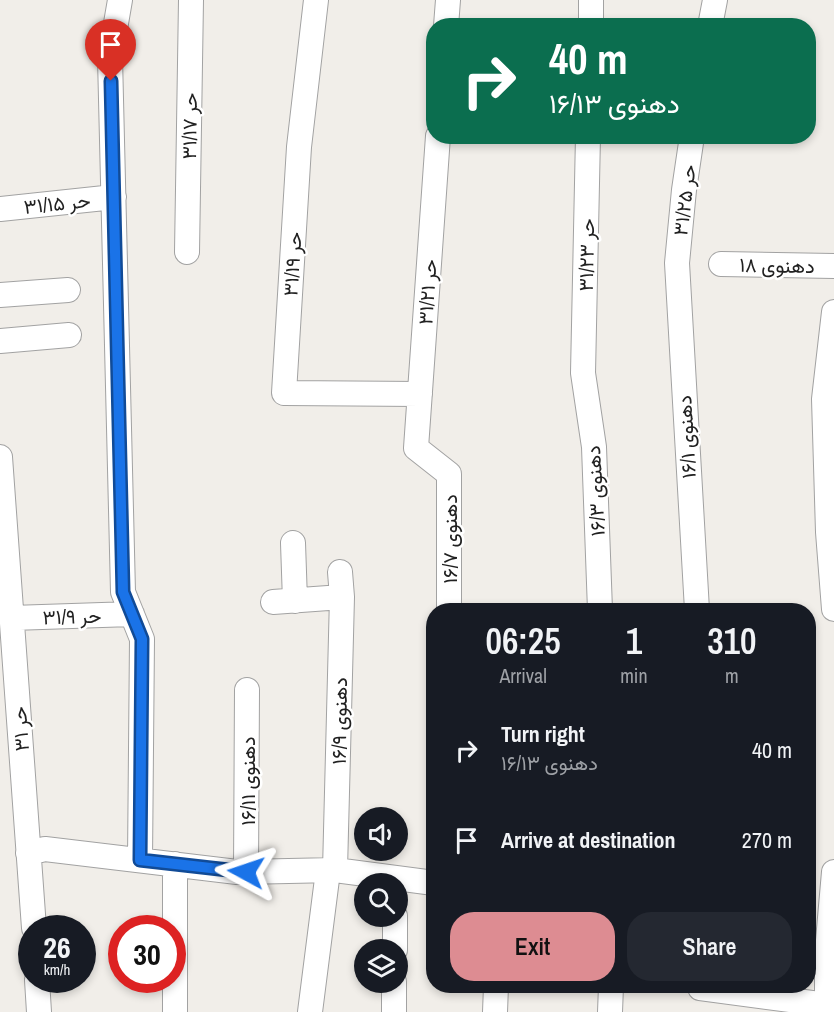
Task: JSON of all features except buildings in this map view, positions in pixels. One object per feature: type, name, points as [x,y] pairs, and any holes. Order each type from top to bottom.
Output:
[{"type":"street","points":[[120,0],[110,58],[123,592],[142,639],[140,860]]},
{"type":"street","name":"حر ۳۱/۱۷","points":[[187,252],[191,0]]},
{"type":"street","name":"حر ۳۱/۱۹","points":[[316,0],[299,147],[284,393],[420,394]]},
{"type":"street","points":[[447,18],[448,0]]},
{"type":"street","points":[[591,0],[591,18]]},
{"type":"street","points":[[711,18],[714,0]]},
{"type":"street","name":"حر ۳۱/۲۱","points":[[416,448],[437,144]]},
{"type":"street","name":"حر ۳۱/۲۳","points":[[583,373],[588,144]]},
{"type":"street","name":"حر ۳۱/۲۵","points":[[678,264],[684,190],[691,144]]},
{"type":"street","name":"حر ۳۱/۱۵","points":[[0,209],[114,197]]},
{"type":"street","name":"دهنوی ۱۶/۱","points":[[678,264],[697,603]]},
{"type":"street","name":"دهنوی ۱۸","points":[[721,264],[834,266]]},
{"type":"street","points":[[0,295],[68,290]]},
{"type":"street","points":[[834,312],[829,400],[834,609]]},
{"type":"street","points":[[0,341],[69,335]]},
{"type":"street","name":"دهنوی ۱۶/۳","points":[[583,373],[594,447],[600,603]]},
{"type":"street","name":"دهنوی ۱۶/۷","points":[[416,448],[449,474],[449,603]]},
{"type":"street","name":"حر ۳۱","points":[[0,457],[33,915]]},
{"type":"street","points":[[293,543],[284,602],[342,597]]},
{"type":"street","name":"دهنوی ۱۶/۹","points":[[310,1012],[331,870],[342,597],[340,572]]},
{"type":"street","name":"حر ۳۱/۹","points":[[12,618],[132,614]]},
{"type":"street","name":"دهنوی ۱۶/۱۱","points":[[246,872],[247,690]]},
{"type":"street","points":[[28,853],[45,849],[246,872],[331,870],[354,874]]},
{"type":"street","points":[[175,864],[175,1012]]},
{"type":"street","points":[[736,993],[827,1008],[818,950],[832,915],[834,872]]},
{"type":"street","points":[[408,882],[426,883]]},
{"type":"street","points":[[38,993],[39,1012]]},
{"type":"street","points":[[394,993],[394,1012]]},
{"type":"street","points":[[495,1012],[496,993]]},
{"type":"street","points":[[610,1012],[611,993]]},
{"type":"route","points":[[111,81],[123,592],[142,639],[140,860],[246,872]]}]
